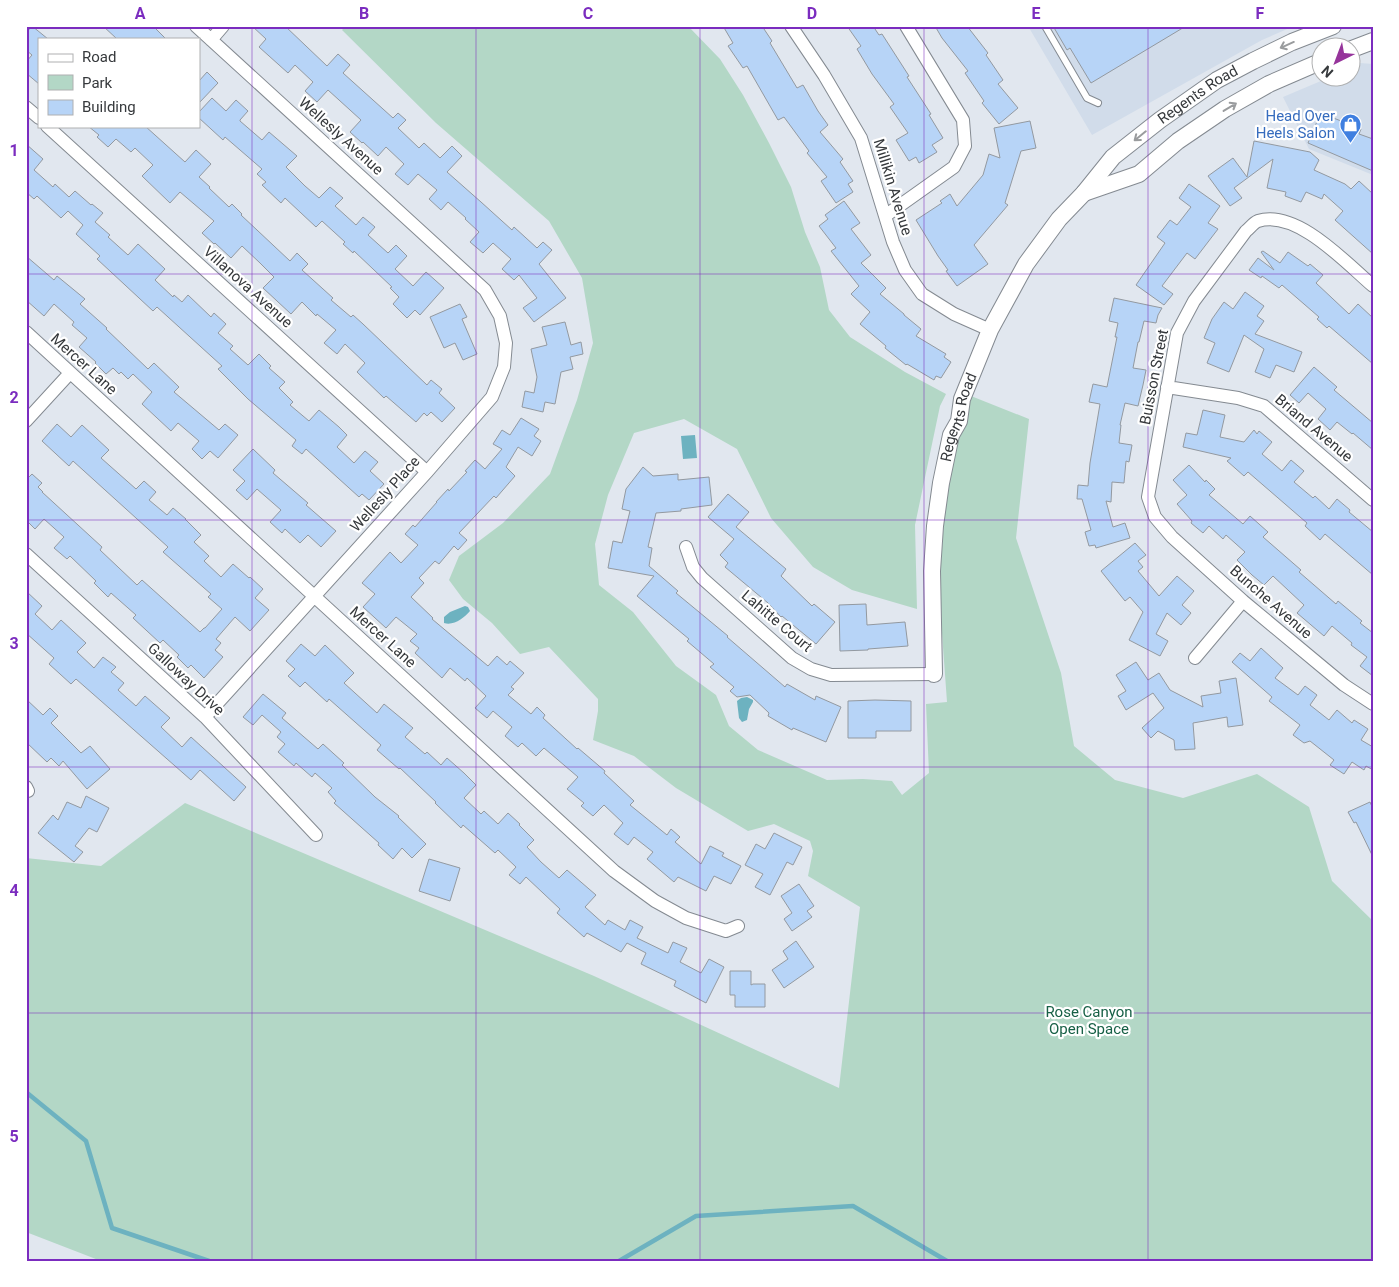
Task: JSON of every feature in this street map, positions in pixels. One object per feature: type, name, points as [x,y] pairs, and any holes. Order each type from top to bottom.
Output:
[{"type":"street","name":"Wellesly Avenue","points":[[196,26],[465,271]]},
{"type":"street","points":[[211,40],[223,26]]},
{"type":"street","name":"Millikin Avenue","points":[[791,26],[824,75],[861,138],[893,242],[905,270],[922,294],[954,314],[990,330]]},
{"type":"street","points":[[885,216],[954,167],[965,146],[964,120],[906,26]]},
{"type":"street","name":"Regents Road","points":[[934,674],[932,571],[935,526],[941,483],[951,435],[959,421],[962,399],[990,330],[1026,264],[1059,219],[1084,193],[1113,157],[1160,120],[1217,80],[1292,42],[1332,26]]},
{"type":"street","name":"Regents Road","points":[[1084,193],[1139,174],[1178,141],[1225,109],[1269,84],[1312,65]]},
{"type":"street","points":[[26,107],[38,117]]},
{"type":"street","name":"Villanova Avenue","points":[[49,128],[427,472]]},
{"type":"street","name":"Buisson Street","points":[[1154,517],[1148,496],[1177,333],[1194,301],[1246,231],[1256,222],[1271,219],[1292,224],[1317,238],[1373,286]]},
{"type":"street","name":"Wellesly Place","points":[[205,717],[427,472],[492,397],[504,367],[506,343],[500,316],[485,290],[465,271]]},
{"type":"street","name":"Mercer Lane","points":[[26,332],[614,871],[655,902],[686,918],[726,930],[738,926]]},
{"type":"street","points":[[26,421],[70,373]]},
{"type":"street","name":"Briand Avenue","points":[[1167,388],[1238,398],[1264,406],[1373,500]]},
{"type":"street","name":"Bunche Avenue","points":[[1154,517],[1172,537],[1244,601],[1344,685],[1373,704]]},
{"type":"street","name":"Lahitte Court","points":[[686,547],[693,567],[702,578],[802,665],[831,675],[934,674]]},
{"type":"street","name":"Galloway Drive","points":[[26,554],[205,717],[316,835]]},
{"type":"street","points":[[1195,658],[1244,601]]},
{"type":"lane","points":[[1045,26],[1087,98],[1098,103]]},
{"type":"shaded area","points":[[1028,26],[1294,26],[1262,40],[1092,135]]},
{"type":"shaded area","points":[[1362,63],[1373,64],[1373,175],[1309,149],[1283,97],[1312,85],[1312,88],[1362,88]]},
{"type":"green space","name":"Rose Canyon Open Space","points":[[346,26],[688,26],[720,59],[743,95],[791,187],[805,232],[820,267],[829,310],[850,337],[905,372],[946,394],[940,406],[915,525],[917,609],[852,590],[813,567],[771,518],[737,449],[684,419],[634,433],[608,495],[595,544],[599,585],[633,612],[676,666],[716,695],[729,726],[758,750],[827,780],[863,779],[892,781],[902,795],[929,773],[926,704],[947,702],[940,576],[945,507],[957,440],[971,396],[1029,419],[1016,538],[1061,673],[1074,746],[1115,780],[1183,798],[1257,774],[1309,807],[1332,881],[1373,921],[1373,1261],[101,1261],[26,1232],[26,858],[101,866],[185,803],[594,976],[839,1088],[860,907],[808,876],[813,851],[810,841],[774,824],[748,831],[676,788],[634,756],[593,740],[598,699],[549,647],[520,654],[492,623],[463,599],[449,580],[459,556],[503,523],[550,474],[577,400],[593,343],[582,278],[549,221],[436,123],[342,30]]},
{"type":"water","points":[[695,435],[697,458],[683,459],[681,436]]},
{"type":"water","points":[[465,606],[470,611],[465,616],[455,622],[444,623],[444,617],[450,612]]},
{"type":"water","points":[[747,697],[753,700],[753,702],[749,709],[747,720],[742,722],[739,718],[737,701]]},
{"type":"building","points":[[32,26],[47,38],[38,38],[38,83],[26,73],[26,62],[32,55],[26,50],[26,33]]},
{"type":"building","points":[[103,26],[153,26],[165,38],[116,38]]},
{"type":"building","points":[[252,26],[285,26],[327,66],[338,54],[350,65],[343,73],[393,118],[398,113],[406,120],[398,128],[419,148],[424,143],[440,158],[452,146],[462,156],[447,172],[512,230],[514,227],[537,248],[543,242],[552,250],[539,264],[566,298],[534,322],[523,308],[537,298],[519,275],[514,280],[502,269],[511,259],[493,243],[483,253],[470,242],[479,232],[466,218],[448,202],[441,210],[429,199],[437,190],[418,174],[408,185],[395,174],[404,164],[386,147],[378,156],[362,143],[350,132],[361,120],[328,90],[317,102],[305,91],[313,82],[295,65],[288,73],[259,47],[266,39]]},
{"type":"building","points":[[723,26],[762,26],[797,88],[803,85],[828,125],[820,132],[843,159],[840,162],[853,181],[848,184],[853,192],[836,203],[821,181],[827,177],[807,153],[809,151],[784,117],[778,120],[747,66],[743,68],[728,46],[733,43]]},
{"type":"building","points":[[847,26],[873,26],[879,35],[882,34],[909,76],[907,77],[931,114],[929,115],[943,138],[932,145],[937,152],[919,163],[916,157],[909,161],[896,140],[908,133],[890,107],[894,104],[872,74],[857,49],[861,46]]},
{"type":"building","points":[[935,26],[967,26],[988,53],[986,55],[1003,80],[998,84],[1018,108],[999,124],[982,103],[984,101],[965,73],[968,71]]},
{"type":"building","points":[[1053,26],[1186,26],[1091,83],[1070,48],[1067,50]]},
{"type":"building","points":[[207,72],[218,83],[200,102],[200,80]]},
{"type":"building","points":[[212,98],[226,111],[236,100],[248,111],[240,121],[262,140],[269,132],[297,156],[286,167],[305,186],[319,198],[330,187],[343,198],[335,206],[356,225],[363,217],[375,227],[368,235],[388,253],[396,245],[407,256],[395,269],[413,286],[426,272],[444,288],[420,315],[415,310],[407,318],[393,304],[399,297],[390,288],[392,287],[354,251],[353,253],[343,244],[345,242],[322,221],[316,227],[285,198],[281,203],[262,185],[266,182],[257,174],[262,169],[225,137],[223,140],[200,119],[200,111]]},
{"type":"building","points":[[1326,115],[1361,129],[1359,134],[1373,139],[1373,171],[1308,143],[1318,119],[1324,121]]},
{"type":"building","points":[[1030,121],[1036,148],[1021,151],[1005,203],[1008,205],[974,245],[988,264],[957,286],[916,220],[942,203],[940,201],[950,194],[957,206],[983,175],[989,154],[1000,158],[994,128]]},
{"type":"building","points":[[90,128],[147,128],[185,162],[196,150],[211,164],[199,177],[209,188],[229,207],[232,204],[241,215],[290,261],[297,253],[308,264],[302,270],[333,298],[331,300],[351,317],[353,315],[427,385],[431,380],[442,389],[439,393],[455,408],[442,422],[431,412],[427,416],[424,413],[416,422],[386,396],[384,398],[357,372],[365,363],[345,344],[337,354],[324,343],[336,330],[317,314],[316,316],[302,302],[291,314],[263,288],[274,277],[242,246],[231,258],[202,233],[214,221],[180,192],[170,203],[142,176],[153,165],[135,148],[131,152],[116,139],[108,147],[97,137],[99,135]]},
{"type":"building","points":[[1254,141],[1310,152],[1319,160],[1314,170],[1345,184],[1351,189],[1359,181],[1373,194],[1373,254],[1335,220],[1343,211],[1324,194],[1322,199],[1306,192],[1301,202],[1285,196],[1286,192],[1267,188],[1273,159],[1234,188],[1242,198],[1230,206],[1208,176],[1233,158],[1247,177]]},
{"type":"building","points":[[26,144],[43,159],[34,170],[53,187],[55,184],[69,197],[75,191],[103,213],[95,222],[128,255],[138,244],[165,269],[155,280],[173,297],[174,295],[182,302],[188,295],[211,317],[214,313],[226,324],[218,333],[233,346],[230,349],[248,365],[259,354],[271,366],[269,368],[285,382],[279,388],[293,402],[290,405],[309,421],[319,410],[339,427],[347,435],[337,447],[354,463],[365,451],[378,462],[370,471],[384,484],[369,500],[362,494],[359,497],[306,449],[302,454],[292,446],[296,440],[248,399],[218,369],[222,366],[157,307],[153,311],[97,259],[100,256],[76,234],[83,225],[68,211],[61,218],[37,196],[34,199],[26,192]]},
{"type":"building","points":[[1189,184],[1220,206],[1208,223],[1218,229],[1195,259],[1187,253],[1162,286],[1173,294],[1164,305],[1136,285],[1165,243],[1157,237],[1170,220],[1177,225],[1191,207],[1179,198]]},
{"type":"building","points":[[844,201],[860,223],[851,229],[871,255],[861,263],[886,288],[880,294],[921,329],[916,336],[946,354],[944,357],[951,362],[941,378],[936,376],[934,380],[906,365],[860,324],[870,312],[851,294],[859,286],[831,251],[836,248],[819,226],[828,219],[825,215]]},
{"type":"building","points":[[1263,251],[1280,263],[1288,252],[1308,266],[1310,264],[1323,275],[1316,283],[1349,314],[1358,304],[1373,318],[1373,364],[1329,326],[1327,328],[1317,319],[1319,317],[1282,285],[1279,288],[1262,276],[1261,278],[1249,270],[1258,258],[1274,270],[1261,252]]},
{"type":"building","points":[[26,256],[54,280],[57,276],[85,299],[80,304],[148,369],[154,363],[179,387],[174,392],[219,430],[225,424],[238,435],[218,458],[210,451],[202,459],[192,449],[199,441],[178,423],[171,431],[142,404],[152,392],[133,374],[128,379],[121,372],[119,374],[113,368],[106,374],[79,347],[87,338],[72,325],[74,322],[54,304],[44,316],[26,300]]},
{"type":"building","points":[[1245,292],[1264,306],[1257,316],[1264,321],[1255,334],[1302,352],[1294,372],[1276,365],[1270,378],[1255,372],[1264,349],[1244,335],[1229,372],[1207,363],[1215,343],[1204,338],[1212,319],[1224,302],[1233,309]]},
{"type":"building","points":[[1114,298],[1162,308],[1156,323],[1144,321],[1133,368],[1146,370],[1143,385],[1138,406],[1125,403],[1120,425],[1119,443],[1132,445],[1129,462],[1126,461],[1124,483],[1112,482],[1111,502],[1106,501],[1113,527],[1125,523],[1130,538],[1096,548],[1095,545],[1089,546],[1085,532],[1091,530],[1082,499],[1077,499],[1078,485],[1088,486],[1100,404],[1089,402],[1093,384],[1107,387],[1117,337],[1115,337],[1118,323],[1109,321]]},
{"type":"building","points":[[460,304],[467,317],[462,319],[477,354],[463,360],[455,343],[444,348],[430,317]]},
{"type":"building","points":[[565,322],[571,345],[581,342],[583,354],[570,357],[573,369],[561,372],[555,404],[545,402],[543,412],[522,407],[525,391],[534,393],[537,377],[531,349],[547,345],[542,327]]},
{"type":"building","points":[[1314,367],[1337,387],[1334,390],[1373,423],[1373,450],[1337,422],[1330,430],[1318,419],[1326,409],[1308,393],[1299,403],[1290,395]]},
{"type":"building","points":[[1203,410],[1225,415],[1220,437],[1244,442],[1254,430],[1257,434],[1259,431],[1272,442],[1262,454],[1282,471],[1291,460],[1304,471],[1294,482],[1313,498],[1315,496],[1329,509],[1337,499],[1373,532],[1373,575],[1325,534],[1320,540],[1305,526],[1307,523],[1248,472],[1244,476],[1227,461],[1231,458],[1183,447],[1186,433],[1197,435]]},
{"type":"building","points":[[521,418],[539,429],[534,436],[541,441],[532,456],[518,447],[506,467],[515,476],[496,498],[494,496],[459,533],[467,540],[458,550],[454,546],[439,564],[435,561],[419,578],[424,583],[411,597],[432,619],[488,666],[497,656],[507,665],[510,661],[524,673],[511,687],[514,689],[508,695],[531,714],[537,707],[545,715],[543,718],[605,771],[604,773],[634,801],[630,805],[667,835],[671,829],[680,837],[675,842],[701,864],[710,846],[724,853],[722,856],[741,866],[731,884],[714,876],[706,891],[678,877],[674,882],[647,859],[653,852],[634,837],[628,845],[614,834],[623,823],[604,805],[593,816],[581,806],[584,803],[567,789],[578,777],[544,748],[536,756],[522,743],[518,747],[505,736],[512,727],[493,711],[487,718],[475,708],[486,696],[467,678],[465,681],[450,668],[442,678],[415,653],[419,648],[410,641],[417,634],[396,617],[386,628],[363,607],[375,594],[362,583],[390,552],[401,563],[418,545],[405,534],[413,525],[415,527],[448,489],[449,491],[467,472],[465,471],[475,460],[485,469],[502,449],[493,444],[502,430],[510,435]]},
{"type":"building","points":[[57,424],[71,437],[82,425],[109,450],[101,458],[136,489],[144,481],[156,492],[149,500],[167,515],[173,508],[186,519],[201,535],[194,542],[209,556],[204,561],[221,577],[233,564],[263,589],[255,598],[269,610],[250,631],[235,617],[216,639],[221,643],[215,650],[223,657],[204,678],[191,665],[188,668],[177,657],[179,655],[163,640],[160,643],[133,618],[136,615],[111,593],[108,597],[94,583],[96,581],[70,556],[67,559],[54,548],[64,537],[44,519],[35,529],[26,520],[26,476],[28,478],[32,474],[42,483],[38,487],[42,492],[102,547],[100,550],[137,585],[142,580],[200,632],[222,609],[208,597],[211,594],[163,552],[168,547],[73,461],[69,466],[42,441]]},
{"type":"building","points":[[253,449],[275,470],[273,473],[308,503],[306,505],[336,531],[321,547],[308,535],[300,543],[285,529],[282,533],[270,522],[281,510],[257,489],[247,500],[236,490],[245,481],[233,470]]},
{"type":"building","points":[[1189,465],[1205,482],[1206,480],[1215,489],[1209,495],[1243,524],[1250,516],[1268,532],[1263,537],[1301,570],[1299,572],[1336,604],[1338,601],[1373,633],[1373,676],[1360,666],[1367,657],[1351,645],[1352,643],[1332,626],[1324,636],[1297,613],[1304,605],[1273,576],[1264,585],[1252,575],[1237,560],[1245,552],[1226,535],[1223,539],[1209,526],[1203,533],[1191,523],[1192,521],[1177,504],[1187,495],[1173,480]]},
{"type":"building","points":[[643,467],[653,476],[678,474],[678,480],[709,477],[712,505],[681,509],[681,511],[656,513],[648,547],[652,548],[649,566],[678,591],[676,593],[785,687],[787,684],[815,700],[816,696],[841,707],[826,742],[793,728],[792,730],[768,716],[769,713],[750,695],[737,697],[730,691],[734,687],[710,667],[714,664],[687,641],[689,639],[637,596],[654,576],[608,568],[613,541],[622,543],[630,511],[622,509],[626,489]]},
{"type":"building","points":[[728,494],[749,512],[736,527],[786,569],[781,576],[812,606],[814,604],[835,622],[816,644],[781,617],[768,603],[725,567],[728,563],[720,555],[734,539],[708,517]]},
{"type":"building","points":[[1135,543],[1146,555],[1138,561],[1143,567],[1138,571],[1159,596],[1177,576],[1194,591],[1182,605],[1191,613],[1181,625],[1167,613],[1156,634],[1168,641],[1160,656],[1129,640],[1143,612],[1130,597],[1125,601],[1101,571]]},
{"type":"building","points":[[26,591],[42,606],[35,614],[52,630],[61,620],[86,643],[77,652],[94,668],[103,657],[116,667],[111,672],[124,683],[118,690],[136,706],[145,696],[170,718],[161,727],[182,747],[191,737],[246,787],[234,801],[200,770],[191,780],[76,679],[71,684],[49,664],[54,658],[26,633]]},
{"type":"building","points":[[866,604],[867,625],[905,622],[908,646],[840,651],[839,605]]},
{"type":"building","points":[[301,644],[315,656],[325,645],[354,673],[344,683],[377,713],[384,704],[413,728],[405,737],[425,754],[427,752],[441,765],[447,758],[464,773],[476,785],[464,798],[481,814],[484,811],[498,824],[508,813],[520,824],[534,840],[527,847],[541,862],[559,878],[567,870],[596,895],[585,907],[605,925],[608,920],[625,930],[630,920],[643,927],[637,938],[668,953],[673,942],[687,948],[680,962],[701,973],[709,959],[724,967],[706,1003],[674,986],[676,981],[641,964],[646,953],[627,943],[621,952],[587,933],[584,937],[557,913],[560,909],[526,877],[520,884],[509,875],[516,867],[498,850],[495,853],[463,825],[461,828],[400,768],[377,750],[381,745],[329,699],[327,702],[305,682],[300,687],[288,676],[295,669],[286,661]]},
{"type":"building","points":[[1261,648],[1283,668],[1275,678],[1298,695],[1305,686],[1317,695],[1310,705],[1329,720],[1337,710],[1352,723],[1354,720],[1368,729],[1361,740],[1373,747],[1373,770],[1366,766],[1364,770],[1352,762],[1344,774],[1330,765],[1334,760],[1310,741],[1304,743],[1293,735],[1300,725],[1269,701],[1272,697],[1232,662],[1240,653],[1250,661]]},
{"type":"building","points":[[1136,662],[1148,680],[1159,673],[1170,690],[1203,707],[1201,696],[1221,693],[1219,681],[1236,678],[1243,725],[1228,727],[1227,717],[1193,723],[1195,749],[1175,750],[1174,740],[1158,731],[1151,738],[1142,728],[1164,708],[1153,693],[1126,710],[1118,696],[1126,691],[1116,675]]},
{"type":"building","points":[[263,694],[286,713],[282,718],[318,749],[323,744],[344,763],[342,765],[375,797],[399,816],[426,844],[412,858],[402,848],[393,859],[378,845],[379,843],[334,803],[336,801],[328,792],[332,788],[315,773],[312,777],[296,763],[294,766],[278,752],[285,744],[277,737],[281,732],[262,715],[253,725],[243,717]]},
{"type":"building","points":[[26,699],[43,715],[50,708],[58,716],[51,723],[81,753],[90,746],[110,769],[87,789],[63,761],[59,766],[51,758],[47,762],[26,742]]},
{"type":"building","points":[[848,701],[911,701],[911,731],[876,731],[876,738],[848,738]]},
{"type":"building","points":[[86,796],[109,808],[97,832],[89,828],[75,846],[83,852],[74,862],[38,833],[53,815],[58,820],[67,802],[81,808]]},
{"type":"building","points":[[1370,802],[1373,809],[1373,857],[1356,822],[1354,823],[1348,812]]},
{"type":"building","points":[[774,833],[802,847],[793,865],[787,862],[770,895],[755,887],[763,874],[745,865],[756,844],[765,849]]},
{"type":"building","points":[[429,859],[460,868],[450,901],[419,891]]},
{"type":"building","points":[[799,884],[814,906],[807,911],[812,917],[792,931],[784,919],[792,913],[781,896]]},
{"type":"building","points":[[796,941],[814,967],[784,988],[772,970],[788,959],[783,951]]},
{"type":"building","points":[[730,971],[751,971],[751,985],[765,984],[765,1007],[735,1007],[735,995],[730,995]]},
{"type":"waterway","points":[[26,1092],[86,1141],[112,1228],[209,1261]]},
{"type":"waterway","points":[[619,1261],[696,1216],[853,1206],[947,1261]]},
{"type":"place","name":"Head Over Heels Salon","points":[[1351,144]]}]
